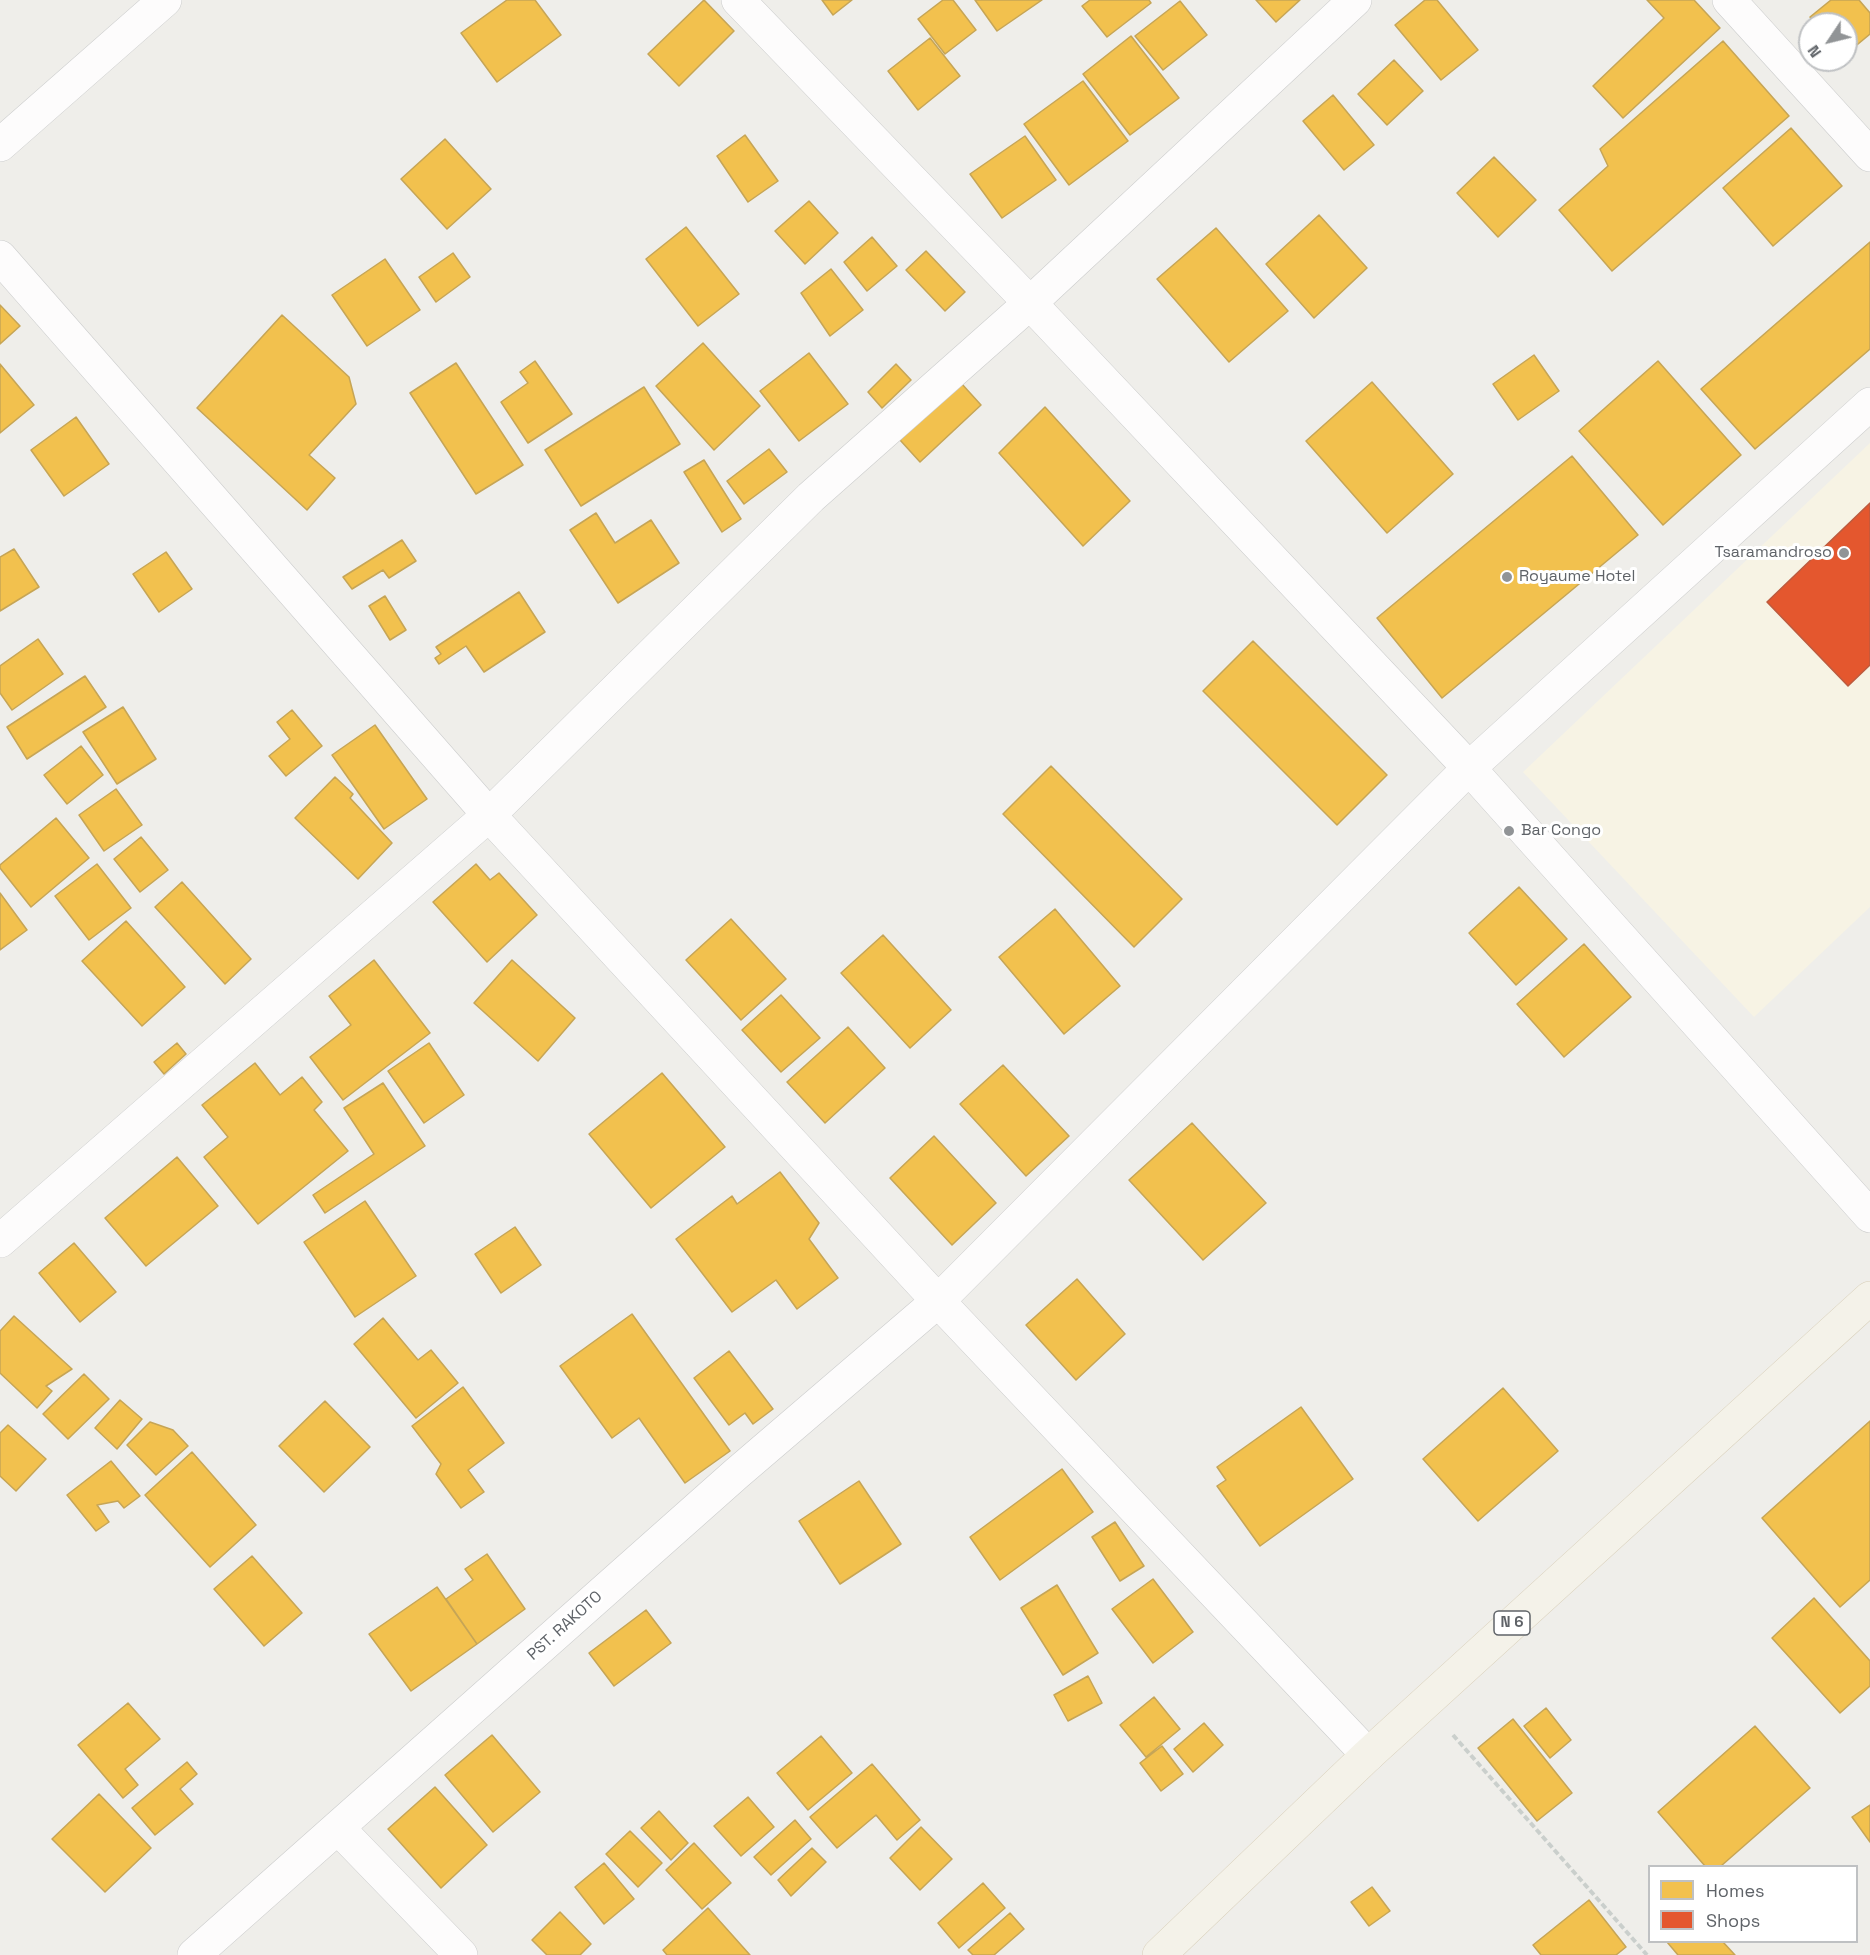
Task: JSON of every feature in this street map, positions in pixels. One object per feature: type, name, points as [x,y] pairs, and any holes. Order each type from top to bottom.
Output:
[{"type":"main road","name":"N 6","points":[[1159,1955],[1424,1702],[1870,1298]]},
{"type":"street","points":[[0,145],[165,0]]},
{"type":"street","points":[[738,0],[1030,303],[1470,768],[1870,1216]]},
{"type":"street","points":[[0,1241],[489,815],[811,497],[1030,303],[1355,0]]},
{"type":"street","points":[[1729,0],[1870,155]]},
{"type":"street","points":[[0,257],[489,815],[938,1301],[1368,1755]]},
{"type":"street","name":"PST. RAKOTO","points":[[195,1955],[736,1474],[938,1301],[1470,768],[1870,404]]},
{"type":"street","points":[[338,1828],[461,1955]]},
{"type":"path","points":[[1424,1702],[1647,1955]]},
{"type":"shaded area","points":[[1870,443],[1870,907],[1754,1017],[1523,772]]},
{"type":"building: Homes","points":[[507,0],[535,0],[561,35],[497,82],[461,33]]},
{"type":"building: Homes","points":[[704,0],[734,31],[679,86],[648,54]]},
{"type":"building: Homes","points":[[822,0],[852,0],[833,15]]},
{"type":"building: Homes","points":[[943,0],[953,0],[976,30],[945,54],[918,19]]},
{"type":"building: Homes","points":[[975,0],[1042,0],[997,31]]},
{"type":"building: Homes","points":[[1090,0],[1149,0],[1151,3],[1107,37],[1082,6]]},
{"type":"building: Homes","points":[[1256,0],[1300,0],[1276,22]]},
{"type":"building: Homes","points":[[1425,0],[1437,0],[1478,50],[1441,80],[1395,25]]},
{"type":"building: Homes","points":[[1647,0],[1694,0],[1720,28],[1623,118],[1593,86],[1664,18]]},
{"type":"building: Homes","points":[[1831,0],[1859,0],[1870,13],[1870,34],[1858,44],[1858,12],[1816,12]]},
{"type":"building: Homes","points":[[1180,1],[1207,35],[1163,70],[1135,36]]},
{"type":"building: Homes","points":[[1131,36],[1179,98],[1130,135],[1083,74]]},
{"type":"building: Homes","points":[[930,38],[960,76],[918,110],[888,71]]},
{"type":"building: Homes","points":[[1723,41],[1789,116],[1612,271],[1559,210],[1608,166],[1600,149]]},
{"type":"building: Homes","points":[[1394,60],[1423,91],[1387,125],[1358,94]]},
{"type":"building: Homes","points":[[1083,81],[1128,141],[1069,185],[1024,124]]},
{"type":"building: Homes","points":[[1333,95],[1374,145],[1344,170],[1303,121]]},
{"type":"building: Homes","points":[[1791,128],[1842,186],[1773,246],[1723,188]]},
{"type":"building: Homes","points":[[745,135],[778,181],[748,202],[717,156]]},
{"type":"building: Homes","points":[[1025,136],[1056,180],[1002,218],[970,174]]},
{"type":"building: Homes","points":[[445,139],[491,189],[447,229],[401,179]]},
{"type":"building: Homes","points":[[1494,157],[1536,200],[1498,237],[1457,193]]},
{"type":"building: Homes","points":[[809,201],[838,233],[805,264],[775,231]]},
{"type":"building: Homes","points":[[1319,215],[1367,268],[1314,318],[1266,264]]},
{"type":"building: Homes","points":[[686,227],[739,294],[698,326],[646,259]]},
{"type":"building: Homes","points":[[1216,228],[1288,311],[1229,362],[1157,279]]},
{"type":"building: Homes","points":[[872,237],[897,266],[867,291],[844,262]]},
{"type":"building: Homes","points":[[1870,242],[1870,349],[1755,449],[1701,389]]},
{"type":"building: Homes","points":[[926,251],[965,292],[945,311],[906,270]]},
{"type":"building: Homes","points":[[453,253],[470,277],[436,302],[419,277]]},
{"type":"building: Homes","points":[[385,259],[420,310],[367,346],[332,295]]},
{"type":"building: Homes","points":[[831,269],[863,310],[830,336],[801,293]]},
{"type":"building: Homes","points":[[0,305],[20,326],[0,344]]},
{"type":"building: Homes","points":[[282,315],[349,377],[356,404],[309,455],[335,478],[307,510],[197,408]]},
{"type":"building: Homes","points":[[703,343],[760,406],[714,450],[656,386]]},
{"type":"building: Homes","points":[[809,353],[848,404],[799,441],[760,391]]},
{"type":"building: Homes","points":[[1534,355],[1559,391],[1518,420],[1493,384]]},
{"type":"building: Homes","points":[[535,361],[572,414],[528,443],[501,402],[528,383],[520,372]]},
{"type":"building: Homes","points":[[1658,361],[1741,455],[1663,525],[1579,431]]},
{"type":"building: Homes","points":[[456,363],[523,465],[476,494],[410,393]]},
{"type":"building: Homes","points":[[0,364],[34,405],[0,433]]},
{"type":"building: Homes","points":[[896,364],[911,380],[882,408],[868,392]]},
{"type":"building: Homes","points":[[1372,382],[1453,474],[1387,533],[1306,441]]},
{"type":"building: Homes","points":[[961,383],[981,405],[920,462],[900,440]]},
{"type":"building: Homes","points":[[644,387],[680,444],[581,506],[545,450]]},
{"type":"building: Homes","points":[[1045,407],[1130,501],[1083,546],[999,453]]},
{"type":"building: Homes","points":[[76,417],[109,464],[64,496],[31,450]]},
{"type":"building: Homes","points":[[769,449],[787,472],[744,504],[727,481]]},
{"type":"building: Homes","name":"Royaume Hotel","points":[[1572,456],[1638,535],[1442,698],[1377,618]]},
{"type":"building: Homes","points":[[704,460],[741,519],[722,532],[684,472]]},
{"type":"building: Homes","points":[[596,513],[615,543],[651,520],[679,563],[618,603],[570,530]]},
{"type":"building: Homes","points":[[402,540],[416,561],[389,578],[383,570],[352,589],[343,577]]},
{"type":"building: Homes","points":[[14,549],[39,587],[0,611],[0,557]]},
{"type":"building: Homes","points":[[166,552],[192,589],[159,612],[133,574]]},
{"type":"building: Homes","points":[[519,592],[545,632],[484,672],[466,646],[439,664],[435,658],[441,654],[436,647]]},
{"type":"building: Homes","points":[[385,596],[406,630],[390,640],[369,606]]},
{"type":"building: Homes","points":[[38,639],[63,674],[12,710],[0,693],[0,666]]},
{"type":"building: Homes","points":[[1253,641],[1387,775],[1337,825],[1203,691]]},
{"type":"building: Homes","points":[[85,676],[106,707],[27,759],[7,727]]},
{"type":"building: Homes","points":[[123,707],[156,759],[117,784],[83,732]]},
{"type":"building: Homes","points":[[292,710],[322,746],[286,776],[269,756],[290,739],[277,722]]},
{"type":"building: Homes","points":[[375,725],[427,799],[384,829],[332,755]]},
{"type":"building: Homes","points":[[81,746],[103,775],[67,804],[44,775]]},
{"type":"building: Homes","points":[[1051,766],[1182,899],[1134,947],[1003,814]]},
{"type":"building: Homes","points":[[335,777],[353,794],[350,798],[392,843],[358,879],[295,818]]},
{"type":"building: Homes","points":[[116,789],[142,825],[104,851],[79,815]]},
{"type":"building: Homes","points":[[56,818],[89,858],[31,907],[0,865]]},
{"type":"building: Homes","points":[[141,837],[168,870],[140,892],[114,859]]},
{"type":"building: Homes","points":[[97,864],[131,908],[89,940],[55,896]]},
{"type":"building: Homes","points":[[476,864],[490,880],[499,873],[537,915],[487,962],[433,902]]},
{"type":"building: Homes","points":[[182,882],[251,959],[225,984],[155,907]]},
{"type":"building: Homes","points":[[1519,887],[1567,939],[1516,985],[1469,933]]},
{"type":"building: Homes","points":[[0,893],[27,930],[0,950]]},
{"type":"building: Homes","points":[[1055,909],[1120,986],[1064,1034],[999,957]]},
{"type":"building: Homes","points":[[731,919],[786,979],[741,1020],[686,960]]},
{"type":"building: Homes","points":[[126,921],[185,987],[142,1026],[82,961]]},
{"type":"building: Homes","points":[[883,935],[951,1010],[910,1048],[841,973]]},
{"type":"building: Homes","points":[[1584,944],[1631,997],[1564,1057],[1517,1004]]},
{"type":"building: Homes","points":[[374,960],[430,1033],[343,1100],[310,1057],[351,1025],[329,996]]},
{"type":"building: Homes","points":[[512,960],[575,1018],[538,1061],[474,1003]]},
{"type":"building: Homes","points":[[781,995],[820,1038],[781,1072],[742,1030]]},
{"type":"building: Homes","points":[[848,1027],[885,1068],[825,1123],[787,1082]]},
{"type":"building: Homes","points":[[177,1043],[186,1054],[164,1074],[154,1062]]},
{"type":"building: Homes","points":[[429,1043],[464,1095],[424,1123],[388,1071]]},
{"type":"building: Homes","points":[[255,1063],[280,1095],[302,1077],[322,1102],[314,1110],[348,1151],[258,1224],[204,1157],[228,1137],[202,1105]]},
{"type":"building: Homes","points":[[1003,1065],[1069,1136],[1026,1176],[960,1104]]},
{"type":"building: Homes","points":[[662,1073],[725,1147],[651,1208],[589,1134]]},
{"type":"building: Homes","points":[[383,1083],[425,1146],[325,1213],[313,1195],[374,1154],[344,1108]]},
{"type":"building: Homes","points":[[1192,1123],[1266,1203],[1203,1260],[1129,1180]]},
{"type":"building: Homes","points":[[934,1136],[996,1203],[952,1245],[890,1178]]},
{"type":"building: Homes","points":[[177,1157],[218,1206],[146,1266],[105,1218]]},
{"type":"building: Homes","points":[[780,1172],[819,1223],[809,1239],[838,1278],[797,1309],[776,1280],[732,1312],[676,1239],[732,1196],[737,1204]]},
{"type":"building: Homes","points":[[365,1201],[416,1276],[355,1317],[304,1242]]},
{"type":"building: Homes","points":[[515,1227],[541,1265],[501,1293],[475,1254]]},
{"type":"building: Homes","points":[[74,1243],[116,1292],[80,1322],[39,1273]]},
{"type":"building: Homes","points":[[1077,1279],[1125,1334],[1076,1380],[1026,1325]]},
{"type":"building: Homes","points":[[632,1314],[730,1451],[685,1483],[639,1418],[612,1438],[560,1366]]},
{"type":"building: Homes","points":[[14,1316],[72,1369],[46,1386],[52,1391],[37,1408],[0,1373],[0,1331]]},
{"type":"building: Homes","points":[[383,1318],[418,1360],[431,1350],[458,1383],[416,1418],[354,1344]]},
{"type":"building: Homes","points":[[729,1351],[773,1409],[753,1424],[745,1413],[729,1425],[694,1378]]},
{"type":"building: Homes","points":[[84,1374],[109,1399],[68,1439],[43,1414]]},
{"type":"building: Homes","points":[[463,1387],[504,1443],[468,1470],[484,1492],[461,1508],[436,1474],[441,1464],[412,1426]]},
{"type":"building: Homes","points":[[1503,1388],[1558,1451],[1478,1521],[1423,1459]]},
{"type":"building: Homes","points":[[120,1400],[142,1419],[117,1449],[95,1428]]},
{"type":"building: Homes","points":[[325,1401],[370,1447],[324,1492],[279,1446]]},
{"type":"building: Homes","points":[[1301,1407],[1353,1479],[1260,1546],[1217,1486],[1226,1480],[1217,1467]]},
{"type":"building: Homes","points":[[1870,1421],[1870,1580],[1840,1607],[1762,1518]]},
{"type":"building: Homes","points":[[150,1422],[173,1430],[188,1446],[156,1475],[127,1445]]},
{"type":"building: Homes","points":[[8,1425],[46,1459],[16,1491],[0,1476],[0,1433]]},
{"type":"building: Homes","points":[[192,1452],[256,1525],[210,1567],[145,1495]]},
{"type":"building: Homes","points":[[111,1461],[140,1496],[124,1508],[118,1501],[97,1505],[109,1522],[96,1531],[67,1495]]},
{"type":"building: Homes","points":[[1062,1469],[1093,1512],[1000,1580],[970,1537]]},
{"type":"building: Homes","points":[[859,1481],[901,1544],[840,1584],[799,1521]]},
{"type":"building: Homes","points":[[1115,1522],[1144,1566],[1120,1581],[1092,1537]]},
{"type":"building: Homes","points":[[487,1554],[525,1609],[477,1644],[446,1599],[473,1580],[465,1569]]},
{"type":"building: Homes","points":[[252,1556],[302,1613],[264,1646],[214,1589]]},
{"type":"building: Homes","points":[[1153,1579],[1193,1632],[1153,1663],[1112,1609]]},
{"type":"building: Homes","points":[[1057,1585],[1098,1653],[1063,1675],[1021,1608]]},
{"type":"building: Homes","points":[[437,1587],[477,1644],[411,1691],[369,1634]]},
{"type":"building: Homes","points":[[1814,1598],[1870,1661],[1870,1686],[1840,1713],[1772,1638]]},
{"type":"building: Homes","points":[[646,1610],[671,1643],[614,1686],[589,1653]]},
{"type":"building: Homes","points":[[1088,1676],[1102,1703],[1068,1721],[1054,1695]]},
{"type":"building: Homes","points":[[1154,1697],[1180,1729],[1146,1757],[1120,1725]]},
{"type":"building: Homes","points":[[128,1703],[160,1739],[125,1769],[138,1785],[123,1798],[78,1745]]},
{"type":"building: Homes","points":[[1546,1708],[1571,1740],[1550,1758],[1524,1726]]},
{"type":"building: Homes","points":[[1513,1719],[1572,1793],[1537,1821],[1478,1748]]},
{"type":"building: Homes","points":[[1204,1723],[1223,1745],[1193,1772],[1174,1749]]},
{"type":"building: Homes","points":[[1755,1726],[1810,1788],[1722,1865],[1704,1865],[1658,1812]]},
{"type":"building: Homes","points":[[492,1735],[540,1792],[493,1832],[445,1775]]},
{"type":"building: Homes","points":[[821,1736],[852,1773],[808,1810],[777,1773]]},
{"type":"building: Homes","points":[[1162,1746],[1183,1774],[1161,1791],[1140,1763]]},
{"type":"building: Homes","points":[[187,1762],[197,1774],[180,1789],[193,1804],[155,1835],[132,1808]]},
{"type":"building: Homes","points":[[872,1764],[920,1820],[897,1840],[876,1815],[837,1848],[810,1817]]},
{"type":"building: Homes","points":[[435,1787],[487,1845],[441,1888],[388,1829]]},
{"type":"building: Homes","points":[[99,1794],[151,1848],[105,1892],[52,1839]]},
{"type":"building: Homes","points":[[748,1797],[774,1827],[741,1856],[714,1826]]},
{"type":"building: Homes","points":[[1870,1805],[1870,1842],[1852,1817]]},
{"type":"building: Homes","points":[[659,1811],[688,1843],[671,1860],[641,1828]]},
{"type":"building: Homes","points":[[795,1820],[811,1839],[771,1875],[754,1857]]},
{"type":"building: Homes","points":[[921,1827],[952,1859],[920,1890],[890,1858]]},
{"type":"building: Homes","points":[[630,1831],[662,1863],[638,1887],[606,1854]]},
{"type":"building: Homes","points":[[694,1843],[731,1883],[702,1909],[666,1870]]},
{"type":"building: Homes","points":[[812,1848],[826,1862],[791,1896],[778,1880]]},
{"type":"building: Homes","points":[[604,1863],[634,1899],[604,1924],[575,1887]]},
{"type":"building: Homes","points":[[983,1883],[1005,1908],[959,1948],[938,1923]]},
{"type":"building: Homes","points":[[1372,1887],[1390,1911],[1369,1926],[1351,1902]]},
{"type":"building: Homes","points":[[1589,1900],[1626,1947],[1616,1955],[1541,1955],[1533,1945]]},
{"type":"building: Homes","points":[[708,1908],[750,1955],[667,1955],[663,1950]]},
{"type":"building: Homes","points":[[560,1912],[591,1944],[580,1955],[547,1955],[532,1940]]},
{"type":"building: Homes","points":[[1010,1913],[1024,1929],[994,1955],[973,1955],[968,1950]]},
{"type":"building: Homes","points":[[1668,1943],[1724,1943],[1735,1955],[1678,1955]]},
{"type":"building: Shops","name":"Tsaramandroso","points":[[1870,503],[1870,665],[1848,686],[1767,602]]},
{"type":"place","name":"Tsaramandroso","points":[[1844,553]]},
{"type":"place","name":"Royaume Hotel","points":[[1507,577]]},
{"type":"place","name":"Bar Congo","points":[[1509,831]]}]
